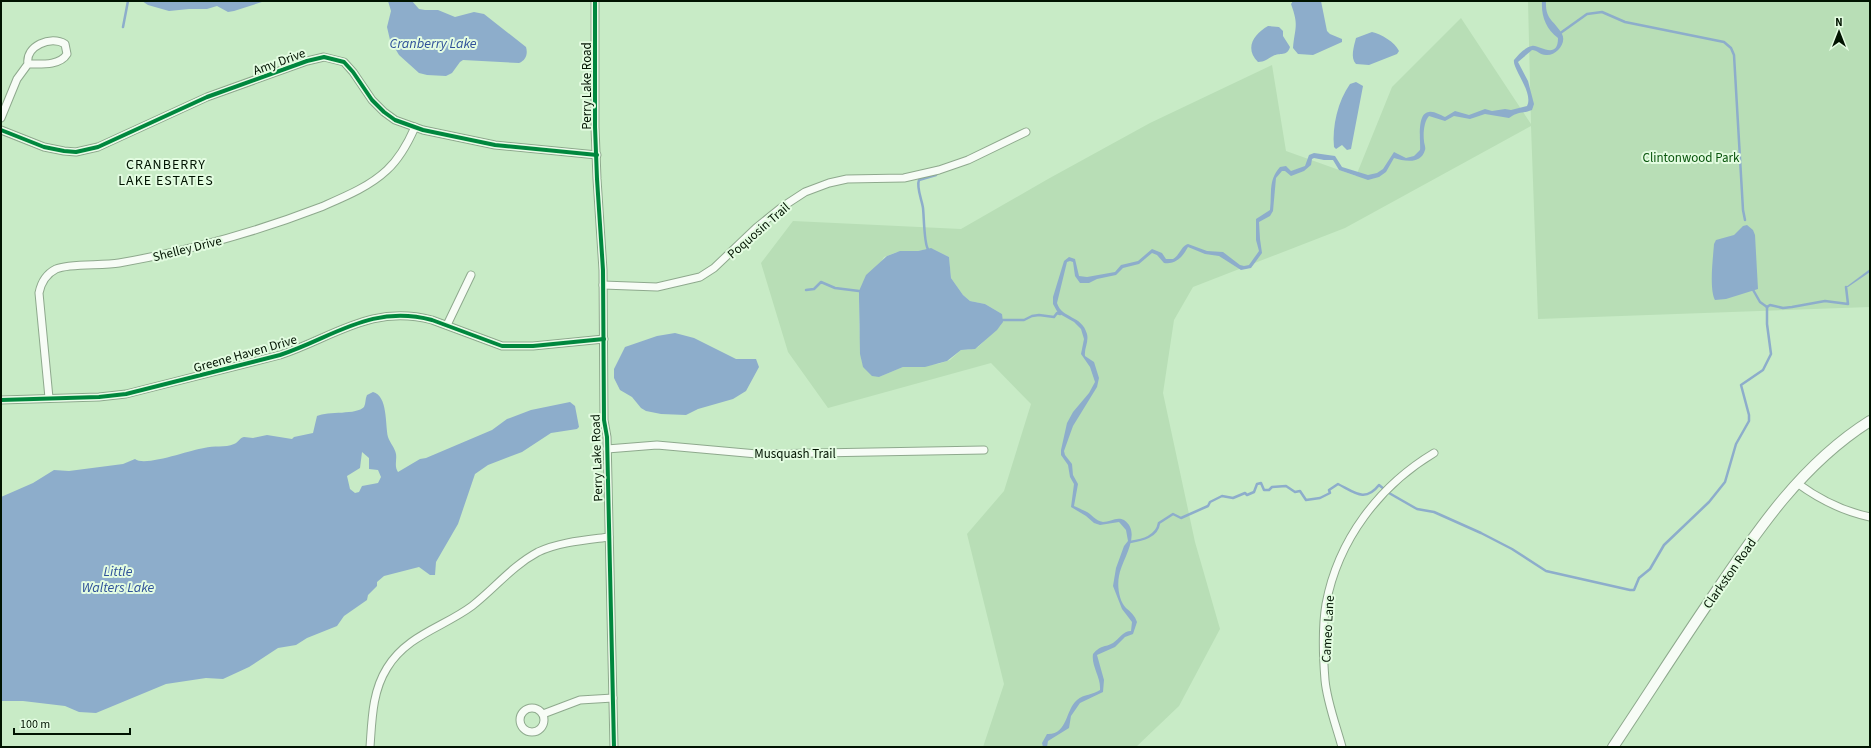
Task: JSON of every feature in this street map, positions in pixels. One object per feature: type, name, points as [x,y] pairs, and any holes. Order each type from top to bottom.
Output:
[{"type":"street","name":"Perry Lake Road","points":[[596,1],[595,127],[603,285],[604,420],[607,449],[614,747]]},
{"type":"street","points":[[1,118],[16,79],[28,64],[27,58],[29,55],[48,40],[54,40],[65,44],[67,54],[60,60],[46,64],[28,64]]},
{"type":"street","name":"Amy Drive","points":[[1,130],[44,147],[64,151],[76,152],[98,148],[207,97],[307,61],[324,57],[344,62],[353,72],[372,100],[384,112],[396,120],[415,127],[456,138],[495,145],[597,155]]},
{"type":"street","name":"Shelley Drive","points":[[48,398],[40,285],[44,279],[55,270],[116,264],[152,257],[236,235],[310,211],[347,196],[382,175],[402,152],[415,127]]},
{"type":"street","name":"Poquosin Trail","points":[[603,285],[656,287],[700,277],[714,268],[756,228],[782,207],[805,192],[829,183],[847,179],[904,178],[939,170],[968,160],[1026,132]]},
{"type":"street","points":[[447,324],[471,275]]},
{"type":"street","name":"Greene Haven Drive","points":[[1,400],[99,397],[145,390],[280,356],[340,330],[377,317],[406,315],[421,317],[447,324],[485,341],[513,347],[604,339]]},
{"type":"street","name":"Clarkston Road","points":[[1613,747],[1749,543],[1797,483],[1836,446],[1870,421]]},
{"type":"street","name":"Musquash Trail","points":[[607,449],[657,445],[757,454],[984,450]]},
{"type":"street","name":"Cameo Lane","points":[[1342,747],[1328,697],[1325,680],[1324,637],[1326,606],[1335,569],[1348,541],[1382,494],[1415,465],[1434,453]]},
{"type":"street","points":[[1797,483],[1816,497],[1835,506],[1870,517]]},
{"type":"street","points":[[370,747],[376,690],[387,667],[413,640],[470,607],[485,596],[511,569],[538,552],[574,542],[609,537]]},
{"type":"street","points":[[542,714],[580,700],[613,698]]},
{"type":"green space","name":"Clintonwood Park","points":[[1528,1],[1870,1],[1870,307],[1538,319],[1531,126],[1345,228],[1193,287],[1174,320],[1163,393],[1195,542],[1220,629],[1179,706],[1136,747],[983,747],[1004,684],[967,534],[1004,491],[1031,404],[991,363],[828,408],[788,352],[761,263],[793,221],[961,229],[1150,123],[1272,65],[1286,151],[1356,176],[1392,87],[1461,18],[1531,124]],"holes":[[[933,249],[949,257],[951,278],[963,295],[970,301],[985,304],[1002,314],[1001,325],[978,347],[968,350],[961,350],[950,360],[938,364],[903,367],[879,377],[862,363],[859,325],[859,298],[884,257],[897,252]]]},
{"type":"water","points":[[142,1],[265,1],[228,12],[217,6],[207,9],[169,11],[148,5]]},
{"type":"water","name":"Cranberry Lake","points":[[388,1],[412,1],[419,9],[438,10],[455,17],[474,12],[484,14],[526,47],[526,56],[519,63],[463,60],[452,73],[446,76],[419,73],[399,55],[390,40],[387,27],[391,11]]},
{"type":"water","points":[[1293,1],[1321,1],[1327,31],[1330,34],[1342,39],[1342,42],[1313,55],[1298,54],[1293,48],[1296,26],[1291,4]]},
{"type":"water","points":[[1542,1],[1546,1],[1547,12],[1562,34],[1563,41],[1560,48],[1550,55],[1544,55],[1532,50],[1518,62],[1528,81],[1534,104],[1532,110],[1515,114],[1509,118],[1485,114],[1470,119],[1454,116],[1445,121],[1429,116],[1425,124],[1425,150],[1423,155],[1412,161],[1394,158],[1386,172],[1379,177],[1368,180],[1339,170],[1333,160],[1314,158],[1312,159],[1311,165],[1304,171],[1291,176],[1285,171],[1282,171],[1276,178],[1273,211],[1270,216],[1259,222],[1262,253],[1251,268],[1241,270],[1219,256],[1205,254],[1188,247],[1179,259],[1172,263],[1164,263],[1157,255],[1152,253],[1139,264],[1123,268],[1116,275],[1097,279],[1089,283],[1080,283],[1075,276],[1073,262],[1067,262],[1057,303],[1063,312],[1081,323],[1084,328],[1087,334],[1085,356],[1094,362],[1099,378],[1097,387],[1073,426],[1064,451],[1065,455],[1072,464],[1073,475],[1078,484],[1074,506],[1087,512],[1100,521],[1106,522],[1121,519],[1124,520],[1129,526],[1132,532],[1131,539],[1118,580],[1118,589],[1124,605],[1133,614],[1137,622],[1133,634],[1125,637],[1115,647],[1097,655],[1104,680],[1103,692],[1080,703],[1071,716],[1069,728],[1048,741],[1047,747],[1043,747],[1042,743],[1047,734],[1059,731],[1063,726],[1073,704],[1077,700],[1100,690],[1099,681],[1093,663],[1093,654],[1101,647],[1113,643],[1126,632],[1131,631],[1132,622],[1122,609],[1113,586],[1116,568],[1124,546],[1128,541],[1126,530],[1119,522],[1100,525],[1094,523],[1071,507],[1074,484],[1070,477],[1068,465],[1061,455],[1067,423],[1073,412],[1089,393],[1095,382],[1090,367],[1081,354],[1084,339],[1081,329],[1074,322],[1058,313],[1053,304],[1053,297],[1064,261],[1069,257],[1075,259],[1079,276],[1087,277],[1115,272],[1121,265],[1138,261],[1152,249],[1162,253],[1166,259],[1173,259],[1188,244],[1207,251],[1223,252],[1240,265],[1249,265],[1259,251],[1256,240],[1256,219],[1270,210],[1272,182],[1280,167],[1286,166],[1291,171],[1305,166],[1309,155],[1314,153],[1335,156],[1342,167],[1368,175],[1377,173],[1383,169],[1394,152],[1406,158],[1414,156],[1420,150],[1420,129],[1422,117],[1429,112],[1437,113],[1445,117],[1455,111],[1469,115],[1485,109],[1492,111],[1505,109],[1511,110],[1527,106],[1528,94],[1516,69],[1514,60],[1527,48],[1532,46],[1547,50],[1555,49],[1558,38],[1550,31],[1545,22],[1542,12]]},
{"type":"water","points":[[1268,26],[1279,27],[1283,31],[1283,36],[1290,47],[1285,53],[1258,62],[1252,52],[1252,42],[1263,29]]},
{"type":"water","points":[[1372,32],[1387,39],[1399,51],[1397,54],[1369,65],[1356,64],[1353,59],[1353,55],[1356,38]]},
{"type":"water","points":[[1356,82],[1363,86],[1351,149],[1347,150],[1342,145],[1336,149],[1334,147],[1334,131],[1339,106],[1350,84]]},
{"type":"water","points":[[1747,225],[1753,230],[1755,235],[1758,289],[1726,299],[1715,300],[1712,288],[1714,244],[1716,240],[1734,235],[1743,226]]},
{"type":"water","points":[[931,248],[949,257],[951,278],[963,295],[970,301],[985,304],[1002,314],[1003,322],[997,330],[975,349],[961,350],[947,361],[925,367],[903,367],[879,377],[872,376],[863,367],[860,354],[859,291],[866,275],[887,256],[900,251],[918,251]]},
{"type":"water","points":[[1870,269],[1870,272],[1846,287]]},
{"type":"water","points":[[675,333],[694,338],[736,359],[756,359],[759,367],[746,391],[733,399],[698,409],[686,415],[661,414],[646,411],[641,408],[632,397],[620,390],[614,378],[614,369],[625,347],[657,336]]},
{"type":"water","name":"Little Walters Lake","points":[[373,392],[378,395],[384,405],[388,437],[395,452],[396,468],[398,472],[420,459],[426,458],[492,430],[507,419],[531,410],[570,402],[575,406],[579,427],[577,429],[551,433],[522,452],[488,465],[475,474],[458,524],[436,562],[435,575],[430,575],[419,567],[384,576],[377,582],[377,586],[368,595],[367,600],[344,616],[337,626],[307,638],[296,645],[278,648],[249,667],[223,679],[206,678],[166,684],[96,713],[79,712],[65,706],[23,701],[1,701],[1,497],[33,483],[54,470],[69,471],[123,464],[135,459],[140,461],[158,460],[197,449],[231,445],[244,437],[253,438],[267,435],[292,439],[294,437],[313,433],[317,416],[355,411],[364,407],[367,395]],"holes":[[[362,452],[369,458],[369,469],[378,470],[381,477],[378,483],[362,486],[359,492],[355,493],[350,489],[347,476],[360,468]]]},
{"type":"waterway","points":[[123,27],[128,1]]},
{"type":"waterway","points":[[1559,34],[1587,14],[1602,12],[1625,22],[1724,42],[1731,48],[1734,55],[1743,210],[1745,220]]},
{"type":"waterway","points":[[928,249],[918,183],[919,180],[936,175]]},
{"type":"waterway","points":[[806,290],[814,289],[821,282],[835,288],[859,291]]},
{"type":"waterway","points":[[1767,307],[1770,305],[1783,308],[1825,301],[1848,304],[1846,287]]},
{"type":"waterway","points":[[1752,288],[1760,302],[1767,307]]},
{"type":"waterway","points":[[1130,542],[1144,539],[1152,535],[1158,528],[1159,523],[1173,514],[1181,518],[1208,506],[1210,502],[1222,496],[1233,498],[1245,493],[1247,495],[1254,492],[1257,484],[1261,483],[1264,490],[1269,490],[1272,487],[1286,486],[1295,492],[1300,491],[1306,500],[1320,498],[1330,493],[1329,490],[1338,484],[1354,493],[1364,495],[1369,494],[1379,485],[1389,493],[1417,509],[1434,512],[1481,533],[1512,549],[1546,571],[1634,590],[1639,578],[1650,569],[1664,545],[1709,502],[1725,482],[1736,444],[1749,421],[1749,415],[1741,385],[1763,370],[1771,354],[1767,324],[1767,307]]},
{"type":"waterway","points":[[1003,320],[1024,320],[1032,316],[1039,315],[1054,317],[1057,313],[1060,314]]},
{"type":"cycle path","points":[[595,1],[595,127],[603,270],[604,420],[607,437],[614,747]]},
{"type":"cycle path","points":[[1,130],[44,147],[76,152],[98,147],[207,97],[307,61],[324,57],[344,62],[353,72],[372,100],[395,120],[423,130],[495,145],[597,155]]},
{"type":"cycle path","points":[[1,400],[99,397],[126,394],[280,355],[353,325],[371,319],[390,316],[410,316],[432,320],[502,346],[533,346],[604,339]]},
{"type":"district","name":"CRANBERRY LAKE ESTATES","points":[[166,172]]}]
